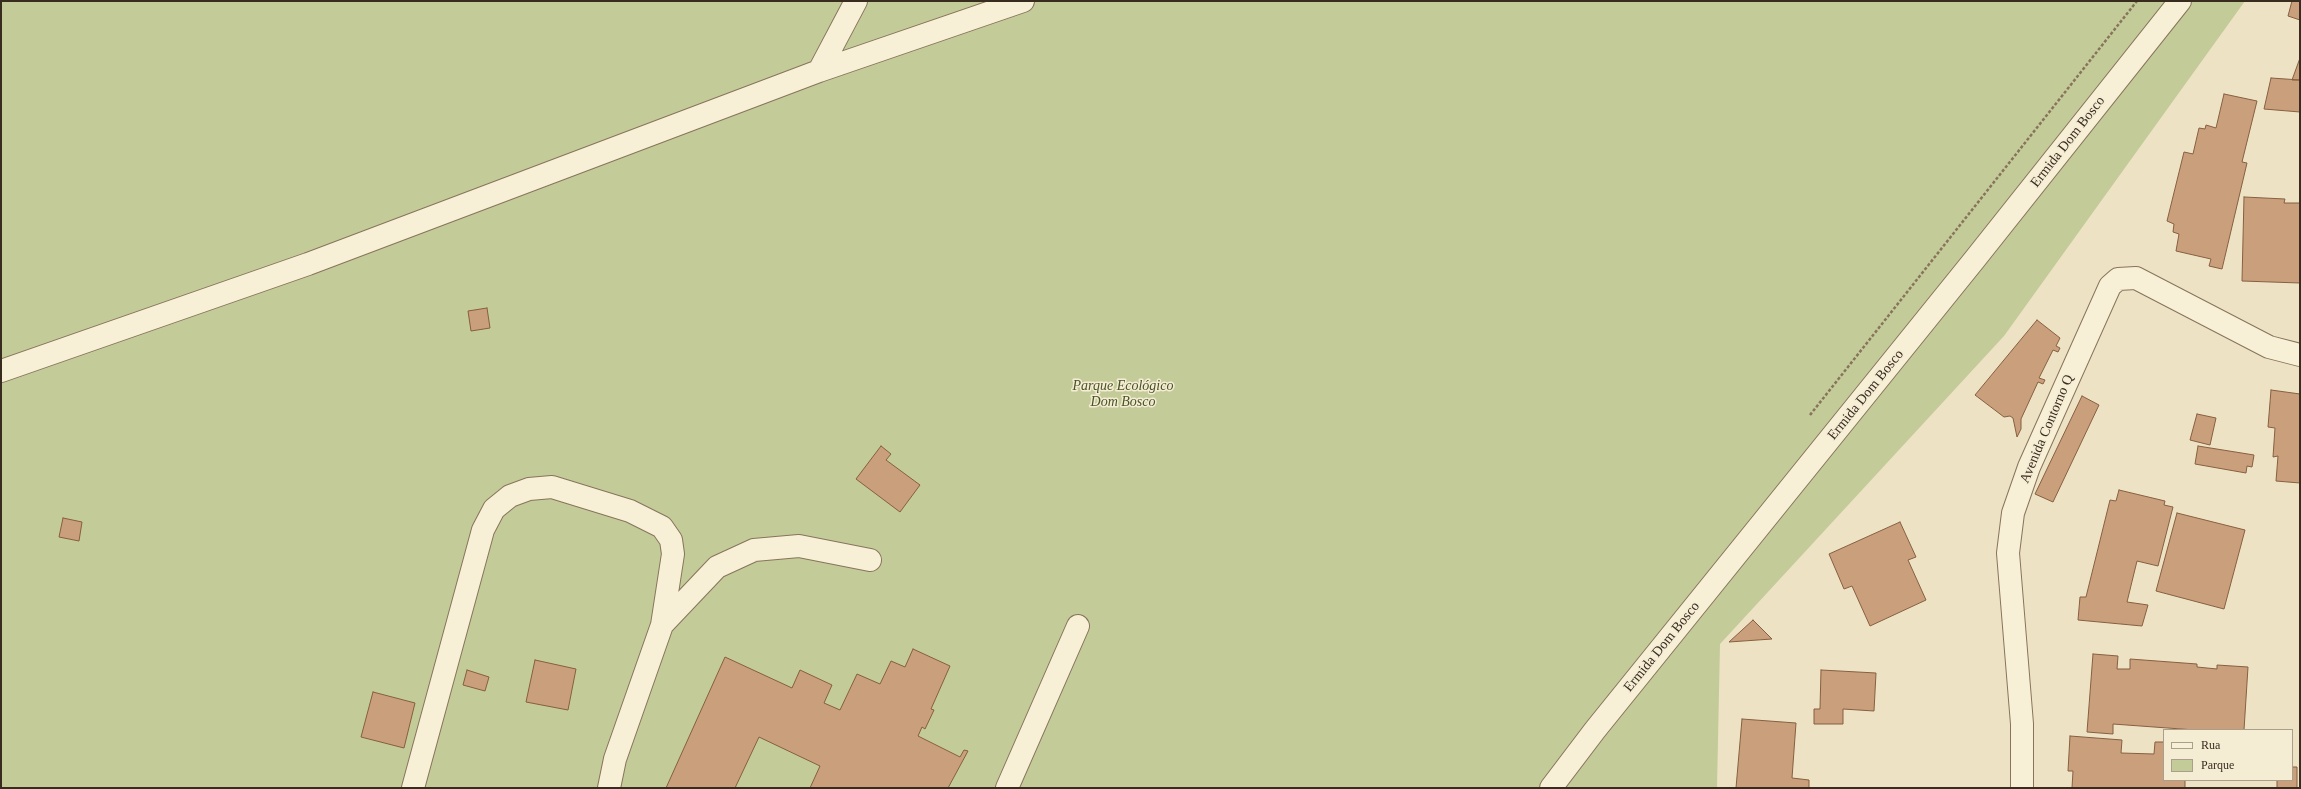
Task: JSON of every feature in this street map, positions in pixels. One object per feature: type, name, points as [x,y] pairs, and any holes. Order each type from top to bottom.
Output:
[{"type":"street","points":[[819,71],[856,1]]},
{"type":"street","points":[[1,371],[308,264],[819,71],[1023,1]]},
{"type":"street","name":"Ermida Dom Bosco","points":[[1551,788],[1595,730],[1975,260],[2180,1]]},
{"type":"street","name":"Avenida Contorno Q","points":[[2022,788],[2022,724],[2008,553],[2013,513],[2029,466],[2110,286],[2118,279],[2136,278],[2269,347],[2300,355]]},
{"type":"street","points":[[413,788],[483,530],[494,509],[510,496],[529,489],[552,487],[630,511],[662,527],[671,540],[674,554],[662,625],[615,759],[609,788]]},
{"type":"street","points":[[662,625],[717,567],[754,550],[799,546],[870,560]]},
{"type":"street","points":[[1006,788],[1078,626]]},
{"type":"green space","name":"Parque Ecológico Dom Bosco","points":[[1,1],[2245,1],[2004,336],[1720,644],[1717,788],[1,788]]},
{"type":"building","points":[[2292,1],[2300,1],[2300,20],[2288,16]]},
{"type":"building","points":[[2300,58],[2300,80],[2292,80]]},
{"type":"building","points":[[2271,78],[2300,80],[2300,112],[2264,109]]},
{"type":"building","points":[[2224,94],[2257,101],[2242,162],[2247,163],[2222,269],[2209,266],[2211,259],[2176,251],[2179,234],[2173,232],[2174,224],[2167,221],[2184,152],[2193,154],[2199,128],[2205,129],[2206,125],[2216,128]]},
{"type":"building","points":[[2244,197],[2285,199],[2284,203],[2300,203],[2300,283],[2242,281]]},
{"type":"building","points":[[487,308],[490,328],[471,331],[468,311]]},
{"type":"building","points":[[2037,320],[2060,338],[2056,346],[2060,348],[2058,352],[2053,350],[2039,378],[2045,380],[2043,384],[2038,382],[2021,419],[2021,429],[2017,437],[2013,418],[2010,416],[2004,417],[1975,395]]},
{"type":"building","points":[[2271,390],[2300,394],[2300,483],[2276,481],[2278,456],[2273,457],[2275,428],[2268,427]]},
{"type":"building","points":[[2082,396],[2099,405],[2053,502],[2035,494]]},
{"type":"building","points":[[2197,414],[2216,418],[2210,445],[2190,440]]},
{"type":"building","points":[[881,446],[891,454],[886,460],[920,485],[900,512],[856,479]]},
{"type":"building","points":[[2198,446],[2254,455],[2252,467],[2247,466],[2246,473],[2195,464]]},
{"type":"building","points":[[2119,490],[2165,501],[2164,505],[2173,507],[2158,566],[2137,561],[2127,602],[2148,605],[2142,626],[2078,620],[2080,597],[2086,597],[2110,500],[2116,501]]},
{"type":"building","points":[[2177,513],[2245,530],[2224,609],[2156,591]]},
{"type":"building","points":[[63,518],[82,522],[79,541],[59,537]]},
{"type":"building","points":[[1900,522],[1916,557],[1908,560],[1926,600],[1870,626],[1852,586],[1844,589],[1829,554]]},
{"type":"building","points":[[1753,620],[1772,639],[1729,642]]},
{"type":"building","points":[[913,649],[950,666],[931,709],[934,710],[925,729],[922,727],[918,736],[960,757],[964,750],[968,751],[948,788],[810,788],[820,766],[759,737],[735,788],[666,788],[725,657],[792,688],[800,670],[832,685],[824,703],[840,710],[857,674],[880,684],[891,661],[905,667]]},
{"type":"building","points":[[2093,654],[2118,656],[2117,669],[2130,669],[2130,659],[2197,664],[2197,667],[2217,669],[2217,665],[2248,667],[2244,729],[2181,729],[2113,724],[2113,734],[2087,732]]},
{"type":"building","points":[[535,660],[576,669],[568,710],[526,702]]},
{"type":"building","points":[[467,670],[489,677],[485,691],[463,685]]},
{"type":"building","points":[[1821,670],[1876,673],[1874,711],[1843,709],[1843,724],[1814,724],[1814,709],[1820,709]]},
{"type":"building","points":[[373,692],[415,703],[404,748],[361,737]]},
{"type":"building","points":[[1742,719],[1796,723],[1792,778],[1809,780],[1809,788],[1736,788]]},
{"type":"building","points":[[2070,736],[2122,740],[2121,753],[2154,754],[2155,742],[2163,742],[2163,781],[2185,781],[2185,788],[2072,788],[2073,771],[2068,771]]},
{"type":"building","points":[[2293,767],[2297,767],[2297,788],[2277,788],[2277,781],[2293,781]]}]
